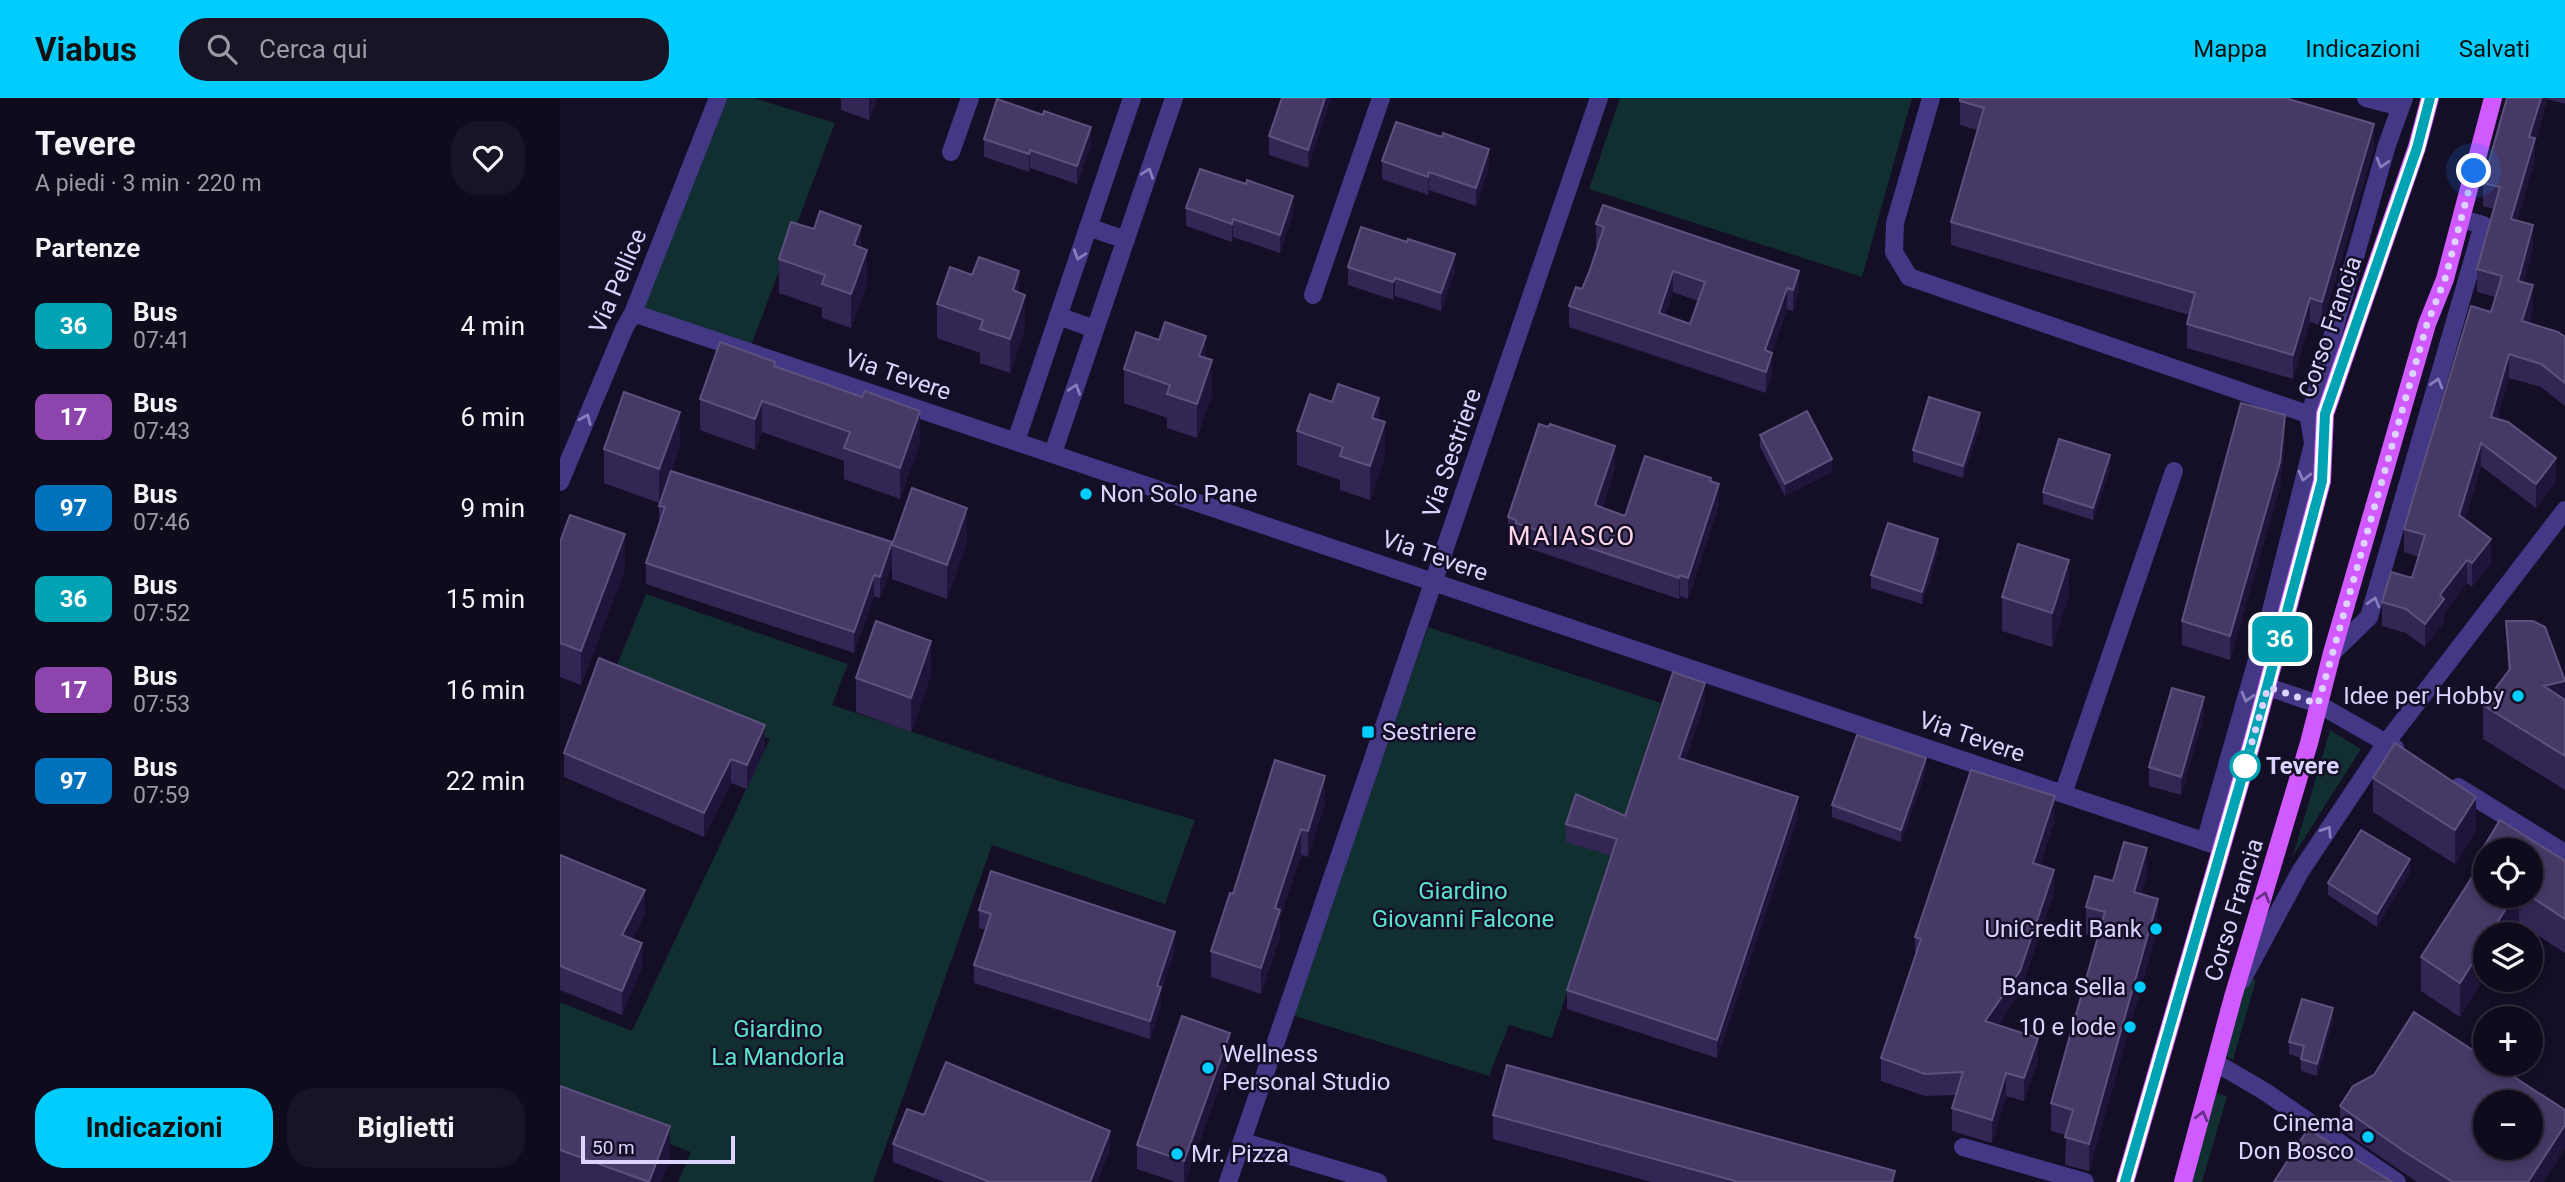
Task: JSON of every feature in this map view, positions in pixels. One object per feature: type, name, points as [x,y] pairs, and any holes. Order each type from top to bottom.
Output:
[{"type":"main road","name":"Corso Francia","points":[[2125,1182],[2213,844],[2268,687],[2322,481],[2325,414],[2417,148],[2430,98]]},
{"type":"main road","name":"Corso Francia","points":[[2183,1182],[2233,997],[2275,863],[2332,653],[2427,324],[2445,279],[2493,98]]},
{"type":"street","name":"Via Pellice","points":[[560,481],[633,313],[718,98]]},
{"type":"street","points":[[951,152],[970,98]]},
{"type":"street","points":[[1016,441],[1132,98]]},
{"type":"street","points":[[1053,453],[1174,98]]},
{"type":"street","points":[[1312,295],[1381,98]]},
{"type":"street","name":"Via Sestriere","points":[[1228,1182],[1244,1142],[1599,98]]},
{"type":"street","name":"Corso Francia","points":[[1931,98],[1895,223],[1894,253],[1909,277],[2310,415]]},
{"type":"street","name":"Corso Francia","points":[[2213,844],[2312,444],[2310,415],[2387,145],[2402,103],[2366,98]]},
{"type":"street","points":[[2332,653],[2369,617],[2483,225],[2462,219]]},
{"type":"street","points":[[1088,228],[1126,240]]},
{"type":"street","name":"Via Tevere","points":[[633,313],[2213,844]]},
{"type":"street","points":[[1058,316],[1096,329]]},
{"type":"street","points":[[2063,794],[2174,471]]},
{"type":"street","points":[[2233,997],[2300,872],[2386,743],[2565,510]]},
{"type":"street","points":[[2268,687],[2318,704],[2406,754]]},
{"type":"street","points":[[2440,775],[2565,853]]},
{"type":"street","points":[[2275,863],[2300,872]]},
{"type":"street","points":[[2216,1063],[2264,1091],[2397,1182]]},
{"type":"street","points":[[1244,1142],[1378,1182]]},
{"type":"street","points":[[1963,1147],[2085,1182]]},
{"type":"green space","points":[[718,98],[753,98],[835,123],[749,351],[633,313]]},
{"type":"green space","points":[[1620,98],[1912,98],[1862,277],[1589,189]]},
{"type":"green space","name":"Giardino La Mandorla","points":[[646,594],[848,664],[832,705],[1059,781],[1195,820],[1165,904],[992,845],[873,1182],[678,1182],[691,1152],[611,1122],[560,1097],[560,1002],[632,1031],[770,739],[612,677]]},
{"type":"green space","name":"Giardino Giovanni Falcone","points":[[1428,627],[1661,703],[1552,1038],[1509,1025],[1489,1076],[1292,1015]]},
{"type":"green space","points":[[2330,730],[2361,749],[2293,856]]},
{"type":"green space","points":[[2244,977],[2256,980],[2233,1060],[2223,1055]]},
{"type":"green space","points":[[2215,1092],[2227,1097],[2202,1182],[2190,1182]]},
{"type":"building","points":[[1282,98],[1325,98],[1308,150],[1269,136]]},
{"type":"building","points":[[1960,98],[2285,98],[2374,124],[2322,302],[2310,298],[2293,355],[2187,324],[2195,293],[1951,222],[1984,108],[1960,101]]},
{"type":"building","points":[[2507,98],[2541,98],[2529,137],[2535,138],[2511,219],[2533,225],[2518,281],[2533,285],[2522,321],[2558,332],[2565,337],[2565,383],[2541,364],[2509,354],[2491,417],[2508,422],[2556,458],[2536,484],[2481,443],[2459,515],[2491,539],[2472,563],[2467,560],[2440,595],[2444,599],[2425,624],[2406,609],[2382,602],[2391,572],[2412,578],[2425,535],[2404,529],[2413,498],[2471,306],[2491,312],[2502,276],[2477,269],[2500,187],[2483,183]]},
{"type":"building","points":[[997,99],[1043,115],[1044,111],[1091,127],[1077,166],[1030,150],[1029,154],[984,139]]},
{"type":"building","points":[[1396,122],[1442,137],[1443,133],[1489,149],[1476,188],[1429,172],[1428,177],[1382,161]]},
{"type":"building","points":[[1200,169],[1246,184],[1247,180],[1293,196],[1280,235],[1233,219],[1232,224],[1186,208]]},
{"type":"building","points":[[1603,205],[1799,271],[1793,290],[1787,288],[1765,350],[1772,353],[1766,372],[1569,306],[1576,287],[1582,289],[1590,270],[1604,227],[1596,224]],"holes":[[[1673,271],[1705,282],[1690,324],[1659,313]]]},
{"type":"building","points":[[820,211],[861,226],[854,245],[867,250],[851,294],[822,284],[825,275],[779,259],[791,222],[814,229]]},
{"type":"building","points":[[1361,227],[1455,254],[1441,293],[1395,278],[1393,282],[1348,267]]},
{"type":"building","points":[[979,257],[1019,271],[1013,290],[1025,295],[1010,339],[980,329],[983,320],[937,304],[950,267],[972,275]]},
{"type":"building","points":[[1165,322],[1206,336],[1199,356],[1212,360],[1197,404],[1167,394],[1170,385],[1124,369],[1136,332],[1159,340]]},
{"type":"building","points":[[720,342],[775,362],[774,366],[862,397],[865,391],[920,411],[900,468],[844,448],[850,432],[762,401],[755,419],[700,399]]},
{"type":"building","points":[[1338,384],[1379,398],[1372,418],[1385,422],[1370,466],[1340,456],[1343,447],[1297,431],[1310,394],[1332,402]]},
{"type":"building","points":[[624,392],[680,412],[659,469],[604,449]]},
{"type":"building","points":[[1929,397],[1980,413],[1963,466],[1913,450]]},
{"type":"building","points":[[2241,403],[2285,415],[2280,462],[2230,636],[2182,621]]},
{"type":"building","points":[[1807,411],[1832,459],[1785,484],[1760,435]]},
{"type":"building","points":[[1539,424],[1548,427],[1550,424],[1615,446],[1595,505],[1625,516],[1645,456],[1711,478],[1710,481],[1719,484],[1688,578],[1680,575],[1679,578],[1516,523],[1516,520],[1508,517]]},
{"type":"building","points":[[2059,439],[2110,455],[2093,508],[2043,492]]},
{"type":"building","points":[[671,471],[892,542],[880,577],[874,575],[854,632],[646,563],[665,507],[659,506]]},
{"type":"building","points":[[912,488],[967,508],[947,565],[892,545]]},
{"type":"building","points":[[570,515],[625,534],[581,651],[560,643],[560,542]]},
{"type":"building","points":[[1888,523],[1938,539],[1922,592],[1871,575]]},
{"type":"building","points":[[2018,544],[2069,560],[2052,613],[2002,597]]},
{"type":"building","points":[[876,621],[931,641],[911,698],[856,678]]},
{"type":"building","points":[[2506,621],[2533,621],[2545,627],[2565,681],[2544,686],[2565,700],[2565,756],[2483,705],[2510,669]]},
{"type":"building","points":[[599,658],[765,725],[747,765],[731,759],[704,813],[564,753]]},
{"type":"building","points":[[1673,672],[1705,683],[1679,758],[1798,797],[1717,1040],[1567,990],[1617,839],[1566,824],[1576,794],[1625,816]]},
{"type":"building","points":[[2172,688],[2204,697],[2181,777],[2149,767]]},
{"type":"building","points":[[1857,735],[1926,758],[1901,830],[1832,805]]},
{"type":"building","points":[[2395,743],[2476,797],[2455,830],[2373,778]]},
{"type":"building","points":[[1275,760],[1325,776],[1308,831],[1301,829],[1275,908],[1280,910],[1261,968],[1211,951],[1230,893],[1233,894]]},
{"type":"building","points":[[1971,770],[2055,796],[2033,863],[2054,870],[2020,971],[1985,1021],[2038,1038],[2024,1078],[2006,1073],[1992,1120],[1952,1108],[1963,1072],[1925,1074],[1881,1058],[1921,939],[1915,937]]},
{"type":"building","points":[[2500,820],[2529,838],[2489,838]]},
{"type":"building","points":[[2361,830],[2410,859],[2377,914],[2328,883]]},
{"type":"building","points":[[2124,842],[2147,848],[2134,892],[2158,899],[2089,1144],[2065,1137],[2073,1110],[2051,1103],[2105,912],[2086,907],[2095,876],[2113,881]]},
{"type":"building","points":[[2543,847],[2565,861],[2565,919],[2543,905]]},
{"type":"building","points":[[560,855],[645,890],[622,935],[642,943],[622,991],[560,966]]},
{"type":"building","points":[[991,871],[1175,932],[1157,986],[1161,987],[1150,1021],[974,965],[991,914],[979,910]]},
{"type":"building","points":[[2473,876],[2473,908],[2506,908],[2498,922],[2473,922],[2473,962],[2460,983],[2421,957]]},
{"type":"building","points":[[2302,999],[2333,1008],[2317,1064],[2301,1059],[2304,1046],[2289,1042]]},
{"type":"building","points":[[2414,1012],[2473,1050],[2473,1076],[2513,1076],[2534,1090],[2473,1090],[2473,1160],[2542,1160],[2528,1182],[2453,1182],[2340,1106],[2353,1086],[2374,1075]]},
{"type":"building","points":[[1182,1016],[1230,1033],[1184,1161],[1137,1145]]},
{"type":"building","points":[[946,1062],[1110,1131],[1090,1182],[990,1182],[893,1144],[907,1109],[924,1115]]},
{"type":"building","points":[[1507,1065],[1895,1171],[1892,1182],[1739,1182],[1493,1115]]},
{"type":"building","points":[[560,1086],[670,1126],[649,1182],[560,1150]]},
{"type":"building","points":[[2543,1096],[2565,1110],[2565,1125],[2543,1159]]},
{"type":"building","points":[[2308,1129],[2392,1182],[2274,1182]]},
{"type":"bus line","name":"36","points":[[2125,1182],[2268,687],[2322,481],[2325,414],[2417,148],[2430,98]]},
{"type":"place","name":"Non Solo Pane","points":[[1086,494]]},
{"type":"place","name":"Idee per Hobby","points":[[2518,696]]},
{"type":"place","name":"Sestriere","points":[[1368,732]]},
{"type":"place","name":"Tevere","points":[[2245,766]]},
{"type":"place","name":"UniCredit Bank","points":[[2156,929]]},
{"type":"place","name":"Banca Sella","points":[[2140,987]]},
{"type":"place","name":"10 e lode","points":[[2130,1027]]},
{"type":"place","name":"Wellness Personal Studio","points":[[1208,1068]]},
{"type":"place","name":"Cinema Don Bosco","points":[[2368,1137]]},
{"type":"place","name":"Mr. Pizza","points":[[1177,1154]]},
{"type":"district","name":"MAIASCO","points":[[1572,536]]},
{"type":"route","points":[[2245,766],[2268,687],[2318,704],[2427,324],[2445,279],[2474,171]]}]
